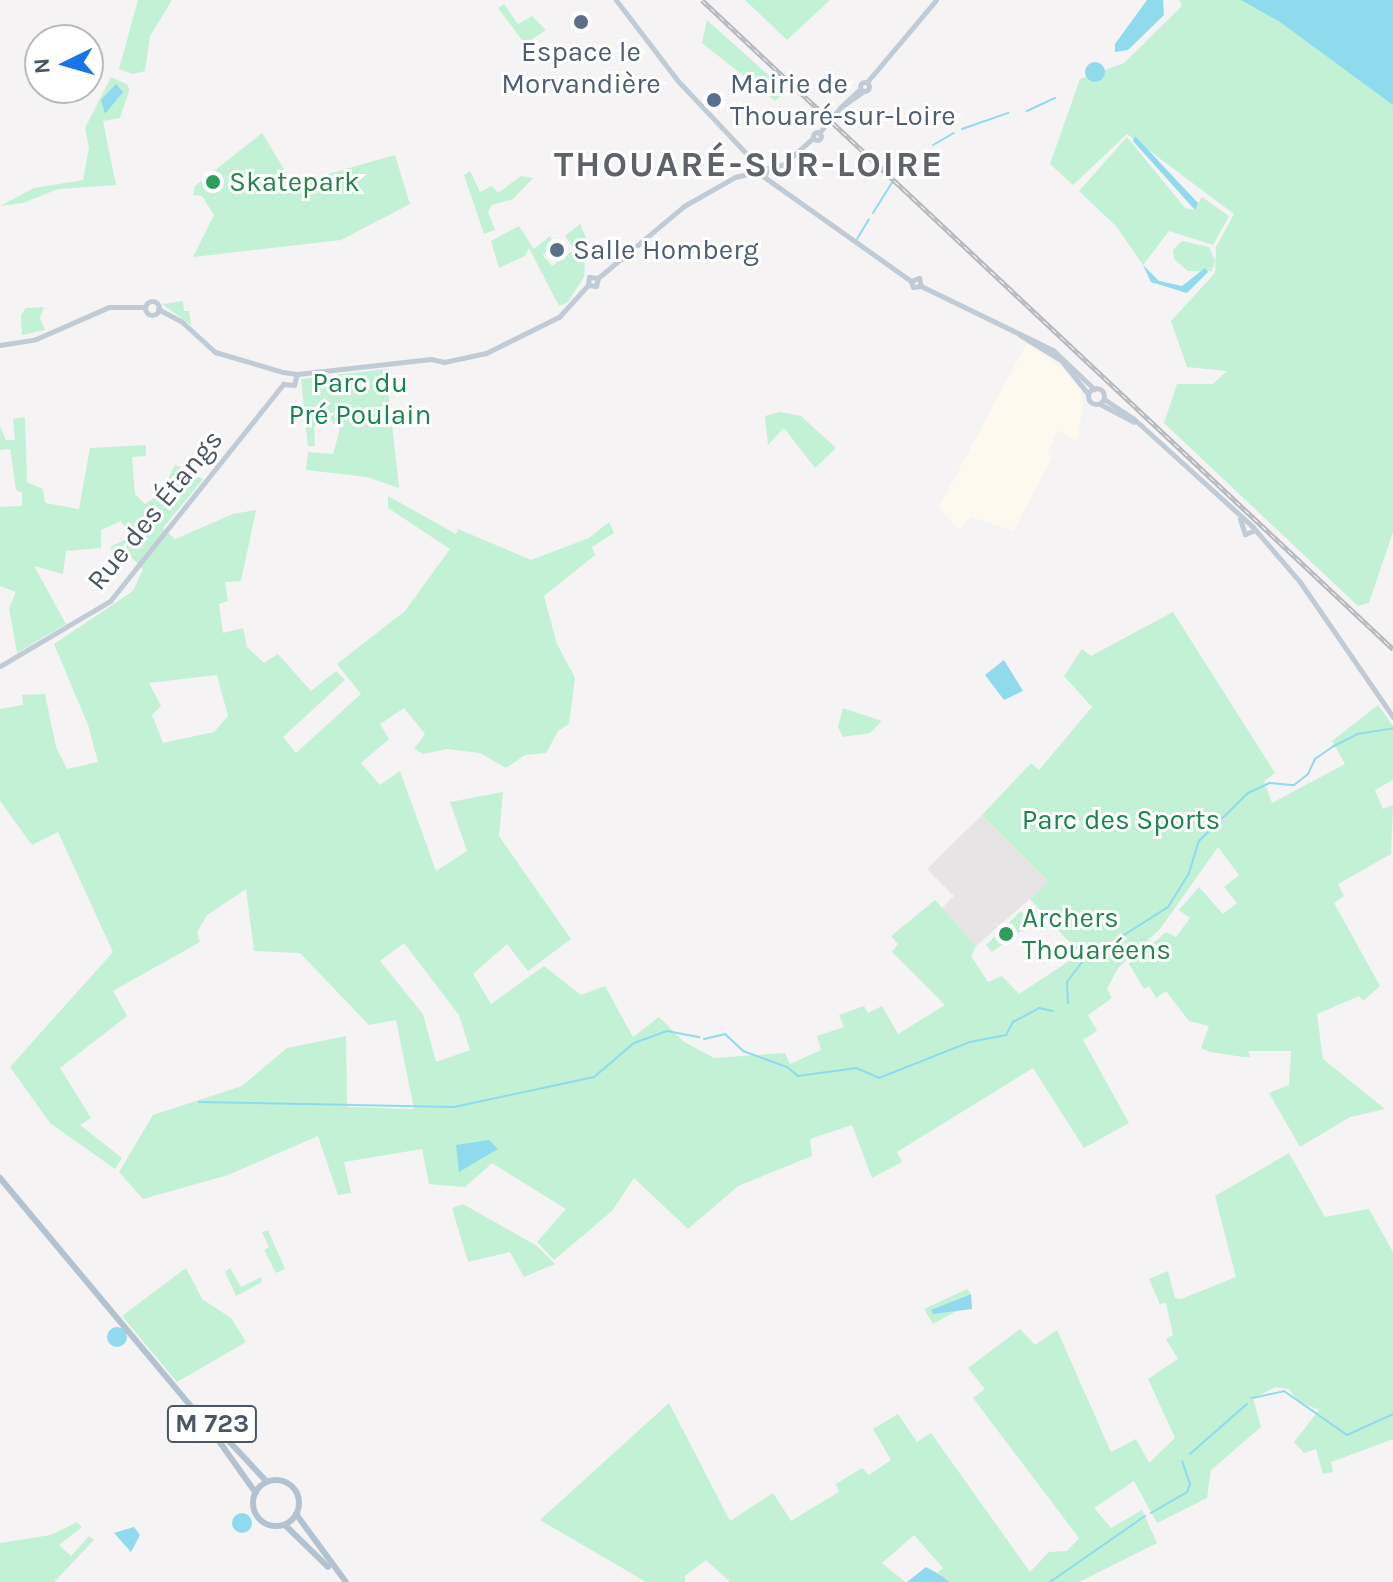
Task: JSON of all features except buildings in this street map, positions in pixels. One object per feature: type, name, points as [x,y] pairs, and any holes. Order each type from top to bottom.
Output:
[{"type":"main road","name":"M 723","points":[[0,1178],[242,1468],[256,1493]]},
{"type":"main road","name":"M 723","points":[[157,1365],[267,1482]]},
{"type":"main road","points":[[267,1482],[292,1487],[298,1498],[296,1514],[285,1525],[272,1526],[259,1519],[256,1493],[267,1482]]},
{"type":"main road","points":[[296,1514],[344,1582]]},
{"type":"main road","points":[[285,1525],[344,1582]]},
{"type":"street","points":[[616,0],[655,55],[758,169],[911,281],[913,287],[923,287],[1060,354],[1094,389],[1102,391],[1101,402]]},
{"type":"street","points":[[766,172],[784,164],[813,138],[820,139],[823,126],[862,90],[936,0]]},
{"type":"street","points":[[0,345],[36,339],[109,307],[145,307],[153,301],[158,309],[181,321],[215,352],[283,372],[297,374],[431,359],[444,362],[486,353],[559,317],[588,285],[589,277],[598,278],[684,206],[738,176],[758,169]]},
{"type":"street","points":[[145,307],[150,314],[158,309]]},
{"type":"street","points":[[1017,333],[1061,360],[1088,394],[1091,403],[1101,402],[1144,430],[1239,518],[1300,582],[1393,717]]},
{"type":"street","points":[[283,372],[283,384]]},
{"type":"street","name":"Rue des Étangs","points":[[0,666],[110,601],[283,384],[294,385],[297,374]]},
{"type":"street","points":[[1088,394],[1094,389]]},
{"type":"shaded area","points":[[1026,344],[1062,368],[1080,389],[1083,406],[1077,441],[1058,430],[1047,453],[1053,456],[1013,531],[971,517],[959,530],[939,507]]},
{"type":"shaded area","points":[[982,815],[1049,882],[976,946],[942,908],[954,896],[927,869]]},
{"type":"green space","points":[[138,0],[172,0],[150,36],[145,71],[133,74],[119,69]]},
{"type":"green space","points":[[745,0],[830,0],[787,40]]},
{"type":"green space","points":[[1179,0],[1313,0],[1393,50],[1393,532],[1369,603],[1358,606],[1164,423],[1177,384],[1213,384],[1227,371],[1187,367],[1171,321],[1215,273],[1216,247],[1234,214],[1127,134],[1073,185],[1050,164],[1080,79],[1124,63],[1182,6]]},
{"type":"green space","points":[[504,4],[518,24],[532,16],[546,30],[525,44],[498,8]]},
{"type":"green space","points":[[707,20],[786,91],[775,101],[702,43]]},
{"type":"green space","points":[[111,77],[128,85],[129,91],[120,118],[103,121],[116,185],[58,189],[23,203],[0,206],[34,188],[83,180],[89,147],[85,128],[97,104],[104,104],[104,91]]},
{"type":"green space","points":[[262,133],[293,184],[395,155],[410,204],[341,240],[193,257],[214,215],[202,196],[193,195],[195,186]]},
{"type":"green space","points":[[1127,137],[1185,208],[1194,210],[1202,197],[1229,216],[1213,245],[1169,231],[1143,265],[1116,226],[1079,191]]},
{"type":"green space","points":[[470,171],[480,192],[492,186],[498,193],[521,176],[533,178],[513,199],[492,205],[488,212],[495,230],[484,234],[464,175]]},
{"type":"green space","points":[[580,224],[586,238],[584,277],[568,302],[559,306],[529,248],[525,256],[499,268],[491,241],[519,226],[534,249],[550,236],[553,242],[543,255],[552,266],[574,250],[565,236]]},
{"type":"green space","points":[[1182,241],[1209,247],[1215,261],[1212,271],[1188,271],[1174,259],[1173,250]]},
{"type":"green space","points":[[183,301],[184,311],[189,311],[191,325],[162,304]]},
{"type":"green space","points":[[44,307],[40,318],[45,330],[22,335],[21,315],[26,308]]},
{"type":"green space","name":"Parc du Pré Poulain","points":[[386,369],[399,488],[367,477],[306,470],[308,452],[333,454],[342,422],[334,424],[324,412],[314,427],[315,446],[308,446],[301,379]]},
{"type":"green space","points":[[780,412],[801,416],[836,448],[815,468],[784,428],[768,445],[765,416]]},
{"type":"green space","name":"Parc des Sports","points":[[25,417],[27,482],[43,489],[45,503],[79,509],[90,448],[146,445],[146,456],[132,457],[135,494],[145,504],[161,493],[175,465],[203,479],[163,528],[175,539],[233,514],[256,510],[241,581],[225,582],[228,601],[219,604],[223,633],[243,628],[247,647],[264,663],[278,654],[311,691],[336,671],[345,680],[283,737],[296,753],[361,694],[337,664],[405,611],[450,549],[388,508],[388,496],[456,534],[458,529],[531,560],[589,538],[609,522],[614,533],[592,547],[595,555],[544,596],[557,644],[575,678],[569,724],[558,731],[546,753],[525,755],[506,768],[480,753],[447,749],[423,754],[414,749],[425,734],[404,708],[380,724],[389,739],[361,763],[380,785],[400,771],[436,871],[467,851],[450,802],[503,792],[499,836],[571,939],[528,971],[507,944],[473,974],[491,1004],[544,966],[581,995],[605,986],[633,1037],[659,1017],[684,1042],[714,1058],[785,1053],[790,1064],[821,1050],[817,1036],[844,1027],[839,1015],[864,1006],[868,1013],[882,1006],[898,1034],[945,1005],[892,952],[898,944],[891,936],[935,900],[976,946],[971,956],[988,982],[1002,976],[1019,994],[1080,954],[1030,899],[1048,881],[982,815],[1031,763],[1039,770],[1092,707],[1064,676],[1082,649],[1091,656],[1173,612],[1275,773],[1264,781],[1272,803],[1345,764],[1332,741],[1378,705],[1393,726],[1393,780],[1375,790],[1383,809],[1393,805],[1391,854],[1338,884],[1344,896],[1334,903],[1380,986],[1363,1001],[1359,996],[1317,1014],[1323,1059],[1385,1109],[1350,1117],[1300,1147],[1269,1093],[1289,1085],[1291,1051],[1248,1051],[1250,1057],[1210,1052],[1201,1048],[1209,1026],[1189,1021],[1166,991],[1156,998],[1149,986],[1144,989],[1129,964],[1166,932],[1176,937],[1190,918],[1179,910],[1199,887],[1223,914],[1237,903],[1224,887],[1239,875],[1218,847],[1160,929],[1118,968],[1107,989],[1112,998],[1088,1015],[1097,1031],[1083,1040],[1129,1123],[1084,1148],[1033,1068],[897,1152],[902,1162],[872,1178],[852,1125],[810,1139],[812,1156],[738,1186],[688,1229],[634,1178],[612,1211],[554,1260],[537,1242],[566,1209],[492,1163],[465,1187],[429,1184],[422,1149],[344,1162],[351,1193],[338,1195],[318,1136],[228,1175],[143,1199],[119,1172],[153,1115],[242,1086],[287,1048],[346,1036],[347,1107],[414,1109],[396,1020],[369,1025],[300,953],[254,951],[246,889],[207,915],[197,932],[200,942],[113,991],[127,1016],[60,1068],[91,1118],[80,1125],[122,1158],[115,1169],[50,1123],[10,1067],[113,952],[58,832],[32,845],[0,801],[0,709],[23,705],[22,695],[45,694],[56,747],[67,769],[98,762],[88,725],[54,644],[133,591],[143,569],[129,555],[121,561],[110,547],[130,537],[121,521],[101,530],[101,548],[66,551],[63,574],[34,566],[66,624],[17,653],[9,608],[16,592],[0,586],[0,507],[22,506],[22,493],[16,490],[10,449],[0,450],[0,426],[6,440],[15,440],[13,419]],"holes":[[[217,675],[228,716],[214,732],[163,743],[152,715],[161,706],[149,683]],[[404,943],[459,1015],[470,1050],[436,1062],[423,1014],[380,961]]]},
{"type":"green space","points":[[843,708],[882,721],[870,733],[843,737],[838,727]]},
{"type":"green space","name":"Archers Thouaréens","points":[[1021,911],[1031,924],[992,952],[986,945]]},
{"type":"green space","points":[[1289,1153],[1325,1217],[1369,1209],[1393,1252],[1393,1439],[1331,1462],[1333,1472],[1323,1474],[1316,1449],[1304,1453],[1294,1442],[1319,1410],[1298,1401],[1289,1389],[1276,1387],[1253,1398],[1261,1427],[1211,1470],[1207,1498],[1157,1523],[1134,1481],[1094,1508],[1111,1528],[1142,1510],[1157,1543],[1079,1582],[950,1582],[937,1573],[943,1568],[914,1535],[882,1563],[905,1582],[730,1582],[706,1560],[685,1576],[685,1582],[646,1582],[540,1520],[669,1403],[730,1521],[773,1493],[791,1521],[839,1492],[836,1484],[862,1468],[869,1475],[891,1460],[873,1429],[898,1414],[917,1442],[931,1433],[1030,1572],[1049,1552],[1067,1551],[1079,1538],[973,1398],[985,1389],[968,1368],[1020,1329],[1035,1345],[1057,1330],[1111,1452],[1136,1439],[1149,1463],[1175,1438],[1148,1379],[1178,1359],[1166,1339],[1173,1335],[1166,1303],[1160,1304],[1149,1279],[1168,1271],[1175,1298],[1181,1299],[1236,1277],[1215,1196]]},
{"type":"green space","points":[[463,1204],[537,1246],[555,1264],[524,1277],[510,1252],[468,1262],[452,1208]]},
{"type":"green space","points":[[268,1230],[285,1269],[276,1273],[264,1250],[269,1247],[262,1232]]},
{"type":"green space","points":[[186,1268],[202,1299],[231,1318],[246,1342],[177,1382],[122,1316]]},
{"type":"green space","points":[[230,1268],[241,1287],[261,1277],[262,1282],[236,1296],[225,1272]]},
{"type":"green space","points":[[967,1289],[971,1294],[955,1300],[949,1310],[956,1311],[933,1324],[924,1309]]},
{"type":"green space","points":[[77,1522],[82,1527],[59,1545],[71,1556],[89,1536],[94,1540],[54,1582],[0,1582],[0,1543],[51,1535]]},
{"type":"water","points":[[1147,0],[1163,0],[1164,15],[1128,50],[1115,52],[1115,44]]},
{"type":"water","points":[[1241,0],[1393,0],[1393,105],[1280,22]]},
{"type":"water","points":[[1095,62],[1102,65],[1105,72],[1102,79],[1095,82],[1088,79],[1085,72],[1088,65]]},
{"type":"water","points":[[116,84],[123,92],[105,114],[104,97]]},
{"type":"water","points":[[1135,136],[1198,203],[1195,210],[1133,141]]},
{"type":"water","points":[[1143,265],[1159,281],[1182,286],[1205,268],[1208,272],[1187,293],[1151,282]]},
{"type":"water","points":[[1004,660],[1023,691],[1004,700],[985,675]]},
{"type":"water","points":[[489,1140],[498,1149],[459,1172],[456,1145]]},
{"type":"water","points":[[971,1294],[972,1309],[933,1314],[931,1310]]},
{"type":"water","points":[[117,1327],[124,1330],[127,1337],[124,1344],[117,1347],[110,1344],[107,1337],[110,1330]]},
{"type":"water","points":[[242,1513],[249,1516],[252,1523],[249,1530],[242,1533],[235,1530],[232,1523],[235,1516]]},
{"type":"water","points":[[134,1527],[140,1535],[131,1552],[114,1533]]},
{"type":"water","points":[[926,1567],[937,1573],[950,1582],[907,1582]]},
{"type":"waterway","points":[[1027,111],[1055,98]]},
{"type":"waterway","points":[[962,129],[1008,113]]},
{"type":"waterway","points":[[933,145],[954,133]]},
{"type":"waterway","points":[[873,213],[892,183]]},
{"type":"waterway","points":[[857,239],[869,219]]},
{"type":"waterway","points":[[1068,1003],[1067,982],[1083,961],[1168,907],[1189,873],[1199,841],[1248,793],[1269,783],[1294,785],[1308,774],[1315,759],[1332,747],[1357,734],[1393,728]]},
{"type":"waterway","points":[[704,1039],[725,1034],[743,1051],[787,1067],[798,1076],[856,1068],[879,1078],[970,1042],[1006,1035],[1013,1022],[1039,1008],[1053,1011]]},
{"type":"waterway","points":[[199,1102],[454,1107],[594,1077],[634,1043],[667,1031],[699,1037]]},
{"type":"waterway","points":[[1252,1398],[1284,1391],[1347,1435],[1393,1414]]},
{"type":"waterway","points":[[1190,1454],[1247,1404]]},
{"type":"waterway","points":[[1151,1513],[1187,1492],[1190,1484],[1182,1461]]},
{"type":"waterway","points":[[1050,1582],[1145,1516]]},
{"type":"railway","points":[[702,0],[1393,649]]},
{"type":"place","name":"Espace le Morvandière","points":[[581,22]]},
{"type":"place","name":"Mairie de Thouaré-sur-Loire","points":[[714,100]]},
{"type":"place","name":"Skatepark","points":[[213,182]]},
{"type":"place","name":"Salle Homberg","points":[[557,250]]},
{"type":"place","name":"Archers Thouaréens","points":[[1006,934]]},
{"type":"district","name":"THOUARÉ-SUR-LOIRE","points":[[749,165]]}]
